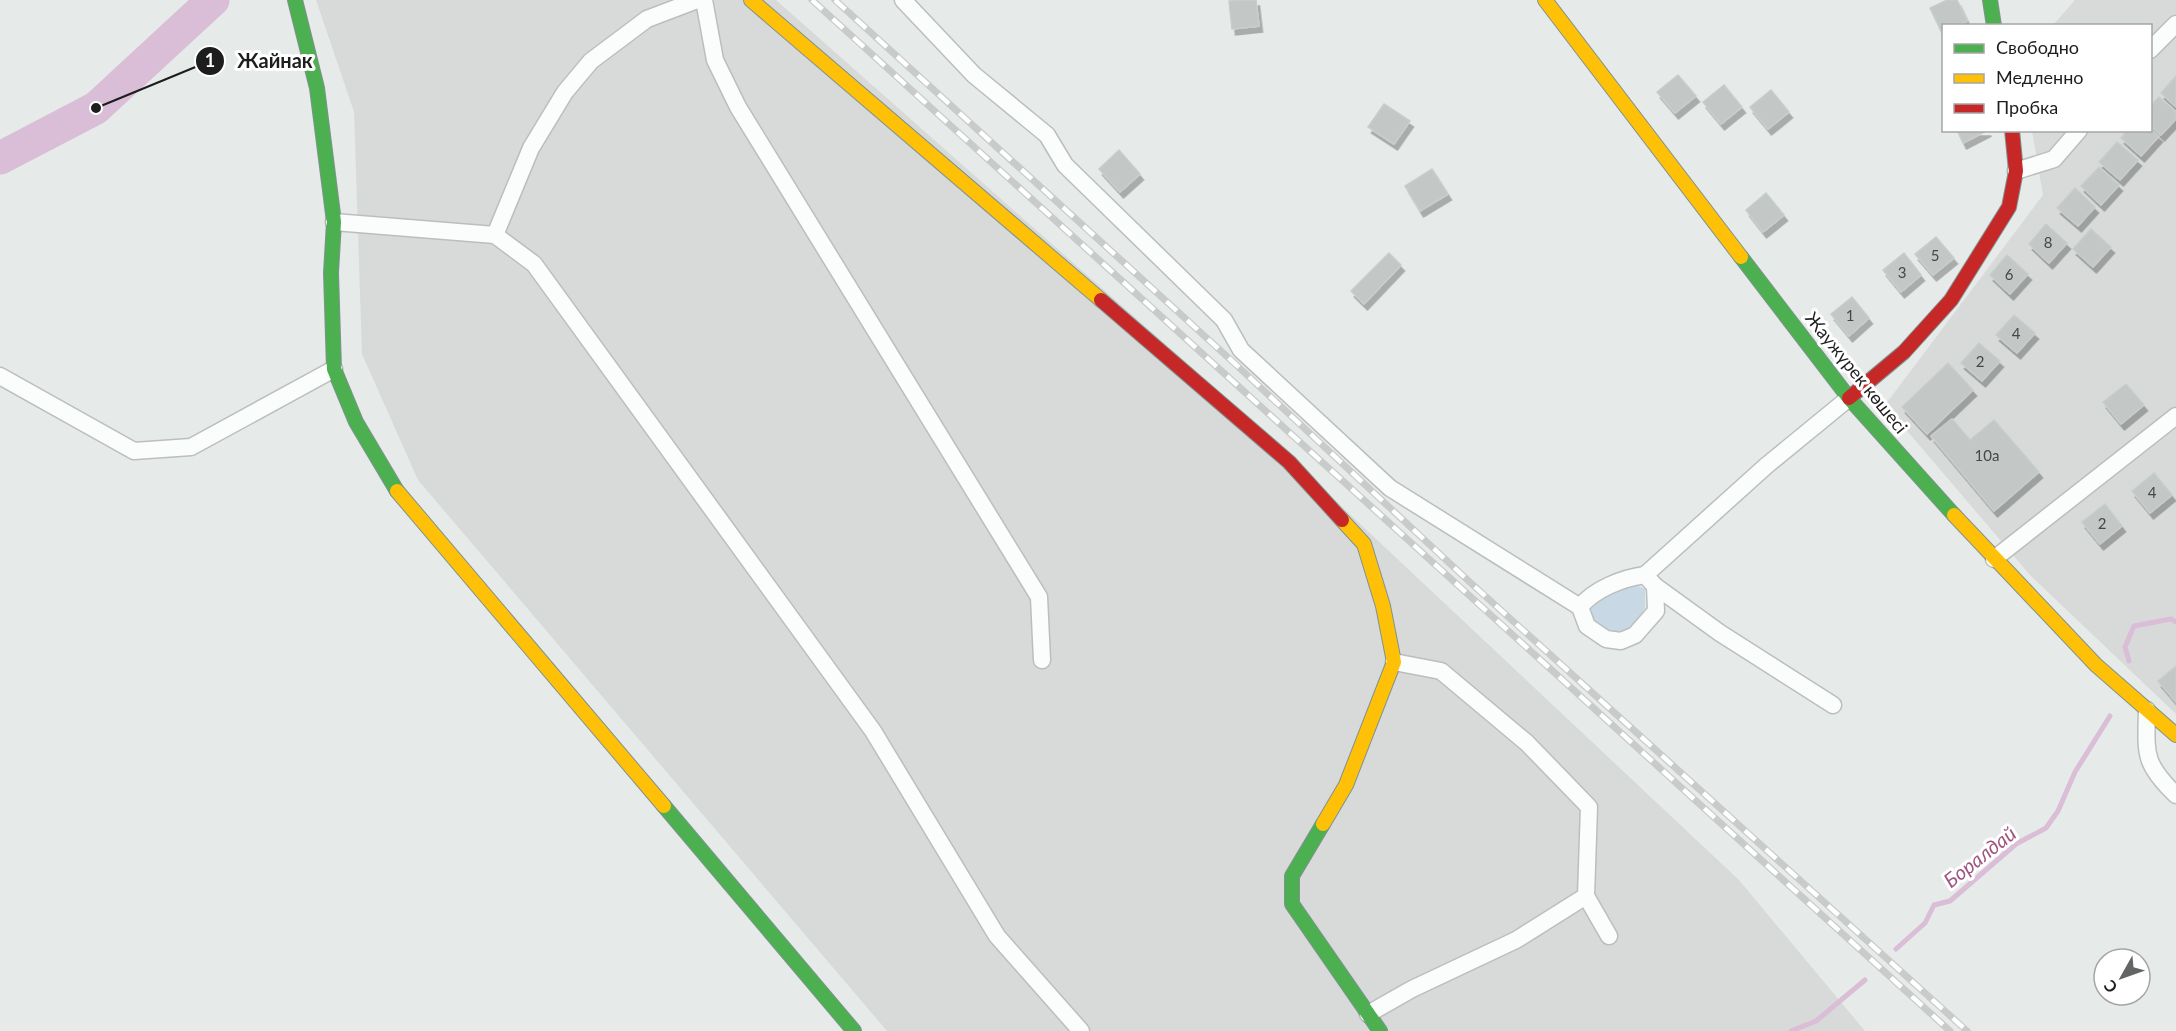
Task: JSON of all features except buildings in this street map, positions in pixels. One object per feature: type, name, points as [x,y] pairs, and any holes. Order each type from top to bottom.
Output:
[{"type":"street","points":[[295,0],[317,88],[334,222],[331,273],[334,369],[356,422],[393,486],[854,1031]]},
{"type":"street","points":[[495,235],[531,148],[565,92],[591,61],[647,19],[697,0]]},
{"type":"street","points":[[704,0],[715,60],[738,107],[1039,597],[1042,660]]},
{"type":"street","points":[[751,0],[1289,462],[1364,544],[1383,606],[1394,662],[1346,785],[1292,876],[1292,904],[1380,1031]]},
{"type":"street","points":[[903,0],[974,75],[1047,135],[1065,165],[1224,320],[1241,350],[1390,488],[1580,607],[1587,626],[1606,639],[1621,641],[1635,635],[1656,611],[1651,580]]},
{"type":"street","name":"Жаужүрек көшесі","points":[[1545,0],[1849,398],[1994,559],[2096,665],[2176,735]]},
{"type":"street","points":[[1990,0],[1994,24]]},
{"type":"street","points":[[2152,49],[2176,24]]},
{"type":"street","points":[[1651,580],[1766,466],[1904,352],[1951,300],[2009,207],[2016,171],[2012,132]]},
{"type":"street","points":[[2016,171],[2054,159],[2077,132]]},
{"type":"street","points":[[334,222],[495,235],[534,264],[873,731],[997,936],[1081,1031]]},
{"type":"street","points":[[0,376],[134,451],[191,447],[334,369]]},
{"type":"street","points":[[1994,559],[2176,416]]},
{"type":"street","points":[[1580,607],[1589,596],[1633,577],[1651,580],[1720,633],[1833,705]]},
{"type":"street","points":[[1394,662],[1441,671],[1527,743],[1589,807],[1586,896],[1609,936]]},
{"type":"street","points":[[2147,710],[2146,753],[2160,780],[2176,795]]},
{"type":"street","points":[[1368,1014],[1412,989],[1516,940],[1586,896]]},
{"type":"shaded area","points":[[316,0],[776,0],[1224,396],[1739,880],[1865,1031],[887,1031],[418,480],[362,354],[354,112]]},
{"type":"shaded area","points":[[2075,0],[2176,0],[2176,714],[2030,575],[1885,405],[2043,195],[2032,132],[2152,132],[2152,24],[2054,24]]},
{"type":"shaded area","points":[[1633,584],[1645,589],[1645,608],[1638,620],[1624,634],[1610,636],[1593,626],[1589,612],[1593,601]]},
{"type":"waterway","points":[[0,158],[96,108],[213,0]]},
{"type":"waterway","name":"Боралдай","points":[[2129,661],[2125,647],[2134,626],[2171,619],[2176,622]]},
{"type":"waterway","name":"Боралдай","points":[[1896,949],[1925,923],[1934,905],[1950,901],[2016,844],[2046,828],[2058,811],[2075,772],[2110,716]]},
{"type":"waterway","name":"Боралдай","points":[[1791,1031],[1816,1021],[1865,980]]},
{"type":"railway","points":[[812,0],[1950,1031]]},
{"type":"railway","points":[[835,0],[1232,361],[1473,585],[1967,1031]]},
{"type":"traffic: fast","points":[[295,0],[317,88],[334,222],[331,273],[334,369],[356,422],[397,491]]},
{"type":"traffic: fast","points":[[1990,0],[1994,24]]},
{"type":"traffic: fast","points":[[1741,257],[1849,398],[1954,515]]},
{"type":"traffic: fast","points":[[664,806],[854,1031]]},
{"type":"traffic: fast","points":[[1323,824],[1292,876],[1292,904],[1380,1031]]},
{"type":"traffic: slow","points":[[751,0],[1101,300]]},
{"type":"traffic: slow","points":[[1545,0],[1741,257]]},
{"type":"traffic: slow","points":[[397,491],[664,806]]},
{"type":"traffic: slow","points":[[1954,515],[2096,665],[2176,735]]},
{"type":"traffic: slow","points":[[1323,824],[1346,785],[1394,662],[1383,606],[1364,544],[1342,520]]},
{"type":"traffic: jam","points":[[1849,398],[1904,352],[1951,300],[2009,207],[2016,171],[2012,132]]},
{"type":"traffic: jam","points":[[1101,300],[1289,462],[1342,520]]},
{"type":"place","name":"Жайнак","points":[[96,108]]}]
